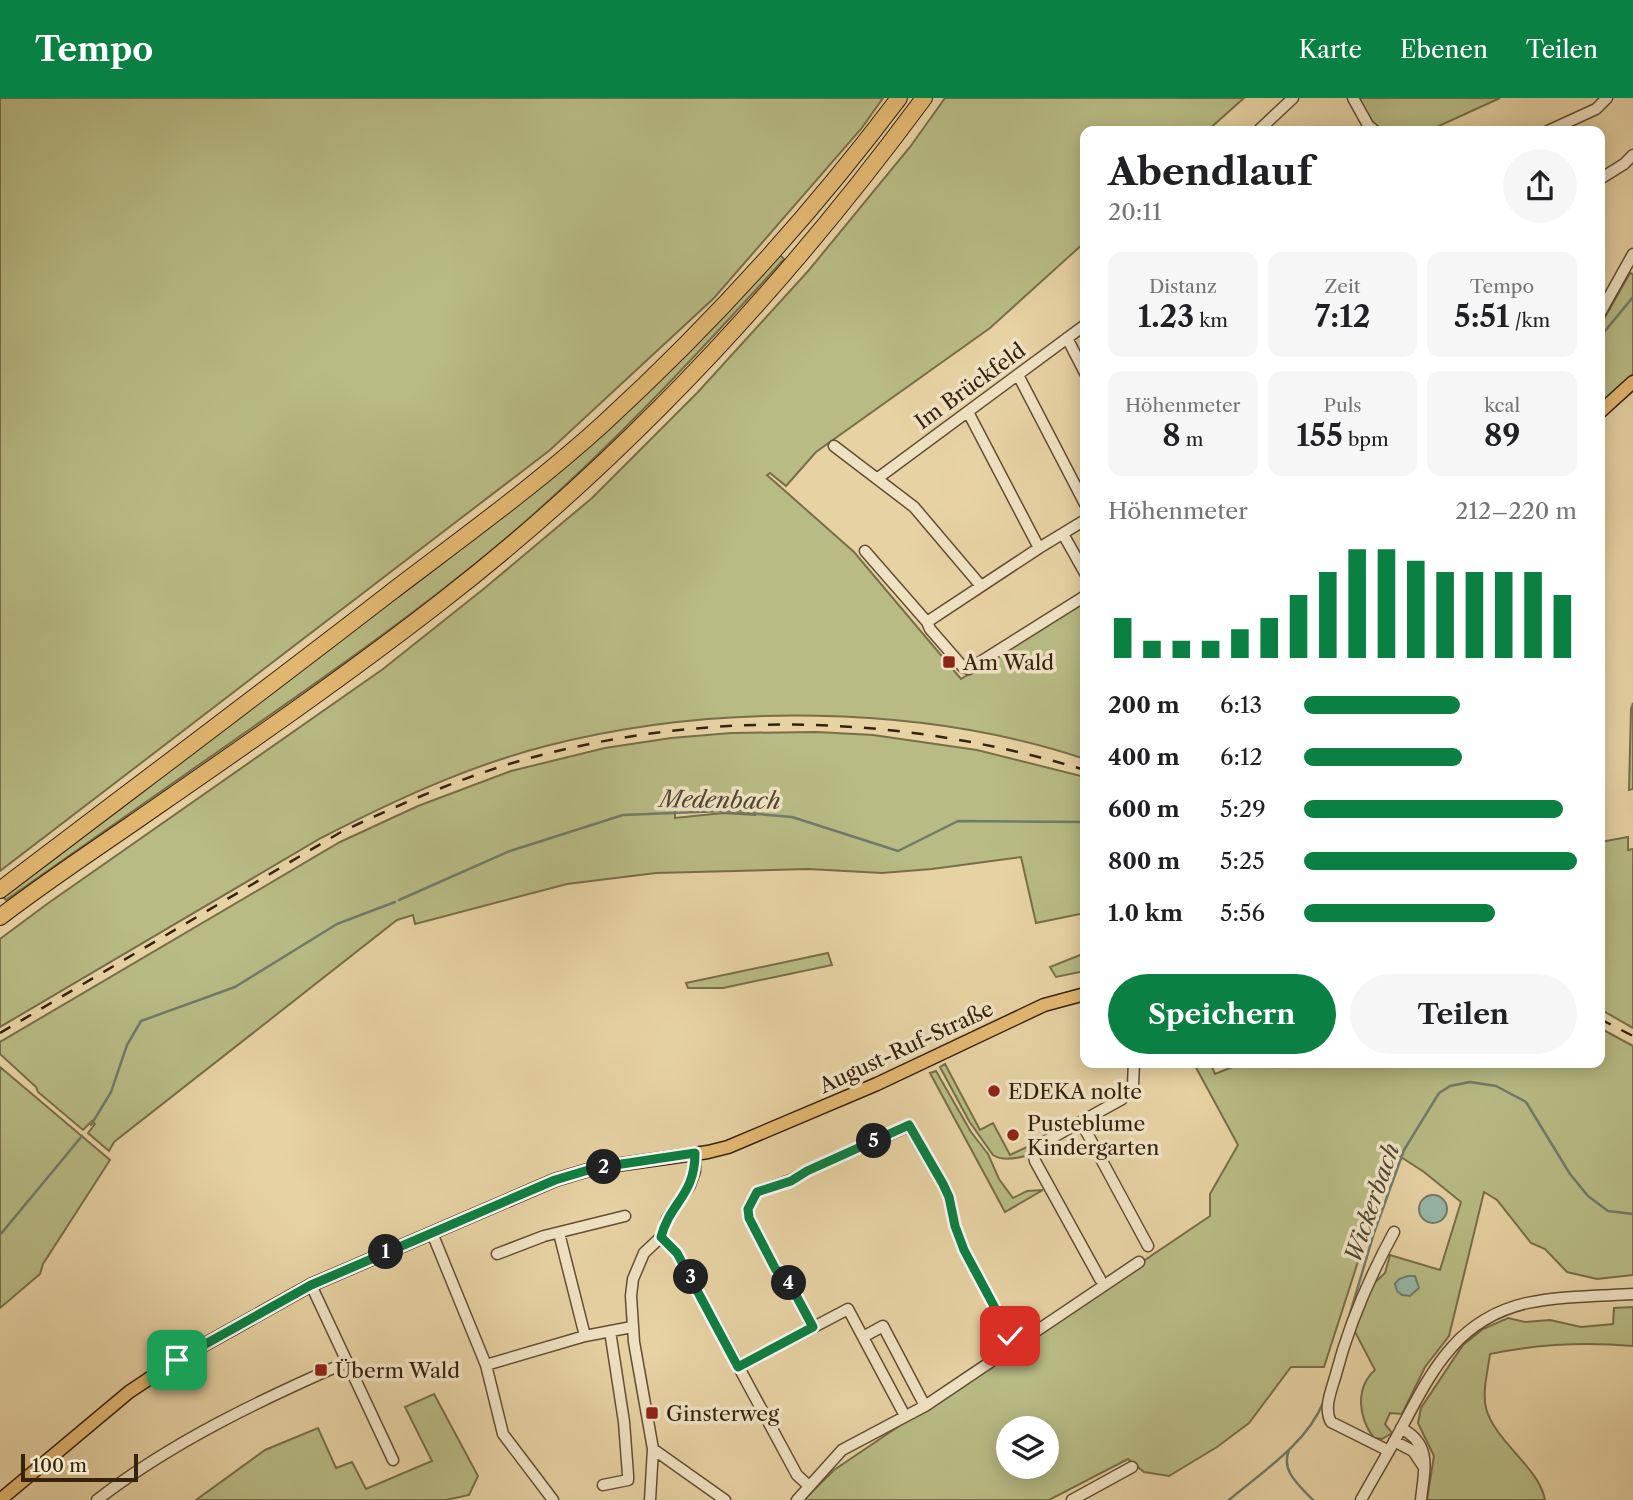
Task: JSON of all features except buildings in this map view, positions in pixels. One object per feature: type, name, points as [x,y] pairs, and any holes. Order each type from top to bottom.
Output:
[{"type":"highway","points":[[0,890],[475,528],[601,426],[729,302],[791,234],[899,98]]},
{"type":"highway","points":[[0,917],[339,680],[444,600],[562,499],[619,447],[747,316],[869,172],[924,98]]},
{"type":"main road","points":[[1605,407],[1633,382]]},
{"type":"main road","name":"August-Ruf-Straße","points":[[0,1500],[149,1377],[311,1285],[555,1180],[595,1168],[728,1147],[877,1084],[1044,1005],[1080,995]]},
{"type":"street","points":[[1263,126],[1293,98]]},
{"type":"street","points":[[1353,98],[1366,126]]},
{"type":"street","points":[[1559,126],[1596,109],[1606,98]]},
{"type":"street","points":[[1605,176],[1633,155]]},
{"type":"street","points":[[1605,304],[1633,254]]},
{"type":"street","name":"Im Brückfeld","points":[[878,478],[1080,329]]},
{"type":"street","points":[[1067,338],[1080,363]]},
{"type":"street","points":[[1018,375],[1080,494]]},
{"type":"street","points":[[968,412],[1039,548]]},
{"type":"street","points":[[834,446],[914,507],[981,586]]},
{"type":"street","points":[[927,622],[1080,523]]},
{"type":"street","points":[[1063,534],[1080,564]]},
{"type":"street","points":[[865,551],[927,622],[930,629],[964,667],[969,669],[1080,599]]},
{"type":"street","points":[[1100,1279],[1033,1157],[1034,1149],[1126,1095],[1135,1078],[1134,1068]]},
{"type":"street","points":[[1081,1122],[1148,1247]]},
{"type":"street","points":[[813,1327],[784,1273],[776,1270],[749,1218],[751,1199],[757,1192],[791,1181],[807,1171],[909,1125],[943,1184],[964,1250],[1014,1345]]},
{"type":"street","points":[[650,1500],[653,1449],[632,1327],[631,1296],[638,1265],[644,1253],[661,1237],[667,1219],[690,1185],[695,1171],[695,1153]]},
{"type":"street","points":[[497,1254],[559,1233],[625,1216]]},
{"type":"street","points":[[1394,1232],[1367,1282],[1346,1336],[1327,1409],[1331,1422],[1392,1446],[1413,1451],[1424,1468]]},
{"type":"street","points":[[432,1233],[486,1365],[503,1434],[554,1500]]},
{"type":"street","points":[[559,1233],[585,1336]]},
{"type":"street","points":[[661,1237],[677,1253],[797,1475],[810,1486]]},
{"type":"street","points":[[797,1500],[842,1450],[925,1406],[1139,1262]]},
{"type":"street","points":[[311,1285],[393,1460]]},
{"type":"street","points":[[1361,1500],[1441,1359],[1459,1339],[1481,1322],[1527,1304],[1568,1298],[1633,1294]]},
{"type":"street","points":[[738,1367],[848,1308],[905,1416]]},
{"type":"street","points":[[863,1336],[883,1326],[925,1406]]},
{"type":"street","points":[[486,1365],[585,1336],[632,1327]]},
{"type":"street","points":[[603,1485],[628,1480],[624,1422],[610,1331]]},
{"type":"street","points":[[97,1500],[158,1457],[265,1399],[347,1363]]},
{"type":"street","points":[[1401,1428],[1421,1443],[1425,1455],[1421,1500]]},
{"type":"street","points":[[653,1449],[725,1500]]},
{"type":"street","points":[[1072,1500],[1132,1467]]},
{"type":"green space","points":[[0,98],[883,98],[861,129],[714,298],[550,450],[0,871]]},
{"type":"green space","points":[[945,98],[1244,98],[1213,126],[1080,126],[1080,247],[990,328],[816,452],[786,486],[770,473],[767,475],[854,552],[961,679],[1080,605],[1080,758],[1022,741],[955,728],[886,719],[817,716],[678,722],[610,732],[546,746],[431,786],[321,838],[0,1027],[0,939],[383,669],[592,498],[698,392],[809,270],[910,147]]},
{"type":"green space","points":[[1359,98],[1500,98],[1439,126],[1376,126]]},
{"type":"green space","points":[[780,255],[784,259],[648,404],[578,474],[474,565],[317,682],[6,900],[2,896],[490,527]]},
{"type":"green space","points":[[1630,273],[1633,274],[1633,374],[1605,400],[1605,317]]},
{"type":"green space","points":[[1633,703],[1633,789],[1629,790],[1631,709]]},
{"type":"green space","points":[[817,732],[873,735],[977,750],[1080,776],[1080,914],[1036,923],[1021,857],[882,873],[808,869],[656,873],[567,884],[415,924],[413,915],[397,920],[114,1142],[109,1151],[88,1133],[95,1124],[92,1121],[83,1130],[38,1092],[36,1087],[0,1054],[0,1042],[340,842],[418,806],[511,771],[605,748],[671,738],[731,733]],"holes":[[[675,806],[754,811],[755,815],[723,813],[675,818]]]},
{"type":"green space","points":[[1628,837],[1628,850],[1633,849],[1633,1028],[1605,1012],[1605,841]]},
{"type":"green space","points":[[828,953],[832,965],[723,988],[688,988],[686,983]]},
{"type":"green space","points":[[1080,955],[1080,972],[1056,977],[1050,967]]},
{"type":"green space","points":[[1605,1031],[1633,1046],[1633,1275],[1597,1279],[1567,1272],[1545,1249],[1531,1243],[1497,1200],[1484,1192],[1449,1336],[1425,1367],[1402,1414],[1390,1413],[1385,1424],[1392,1433],[1382,1439],[1374,1438],[1365,1421],[1361,1403],[1364,1385],[1375,1370],[1354,1330],[1369,1288],[1385,1273],[1390,1255],[1440,1270],[1461,1202],[1424,1172],[1387,1148],[1380,1173],[1375,1220],[1364,1243],[1324,1367],[1291,1367],[1249,1423],[1217,1447],[1169,1476],[1144,1472],[1128,1459],[1049,1500],[804,1500],[834,1470],[1210,1216],[1210,1194],[1238,1145],[1196,1068],[1212,1068],[1215,1074],[1230,1068],[1605,1068]]},
{"type":"green space","points":[[945,1064],[980,1130],[993,1123],[1010,1155],[1029,1146],[1025,1156],[1008,1159],[993,1155],[969,1121],[940,1067]]},
{"type":"green space","points":[[0,1067],[110,1160],[43,1264],[40,1274],[0,1308]]},
{"type":"green space","points":[[936,1071],[971,1132],[988,1154],[999,1179],[1013,1198],[1027,1191],[1043,1190],[1005,1212],[930,1073]]},
{"type":"green space","points":[[1633,1307],[1633,1346],[1561,1345],[1490,1354],[1485,1388],[1486,1408],[1498,1432],[1535,1476],[1545,1500],[1427,1500],[1434,1456],[1418,1423],[1421,1408],[1463,1345],[1483,1329],[1508,1318],[1525,1322],[1550,1320],[1581,1327],[1613,1324],[1614,1308]]},
{"type":"green space","points":[[434,1394],[478,1476],[469,1495],[446,1500],[196,1500],[265,1450],[318,1428],[336,1468],[352,1462],[366,1489],[432,1461],[405,1407]]},
{"type":"shaded area","points":[[1433,1195],[1443,1199],[1447,1209],[1443,1219],[1433,1223],[1423,1219],[1419,1209],[1423,1199]]},
{"type":"shaded area","points":[[1415,1276],[1419,1288],[1410,1296],[1397,1291],[1395,1284],[1399,1279]]},
{"type":"waterway","name":"Medenbach","points":[[1605,331],[1633,297]]},
{"type":"waterway","name":"Medenbach","points":[[399,900],[510,851],[623,815],[723,811],[792,817],[898,851],[958,821],[1080,822]]},
{"type":"waterway","name":"Medenbach","points":[[91,1125],[111,1092],[127,1045],[141,1021],[235,987],[337,924],[395,902]]},
{"type":"waterway","name":"Wickerbach","points":[[1348,1320],[1374,1233],[1404,1150],[1439,1093],[1450,1086],[1470,1082],[1496,1086],[1526,1102],[1570,1174],[1588,1196],[1608,1211],[1633,1214]]},
{"type":"waterway","name":"Medenbach","points":[[0,1235],[82,1136]]},
{"type":"waterway","name":"Wickerbach","points":[[1229,1500],[1269,1468],[1306,1432],[1323,1403]]},
{"type":"waterway","points":[[1289,1450],[1289,1471],[1297,1484],[1313,1500]]},
{"type":"railway","points":[[0,1033],[341,832],[466,779],[509,764],[580,746],[652,733],[725,726],[870,728],[942,737],[1014,751],[1080,769]]},
{"type":"railway","points":[[1605,1022],[1633,1036]]},
{"type":"place","name":"Am Wald","points":[[949,662]]},
{"type":"place","name":"EDEKA nolte","points":[[994,1091]]},
{"type":"place","name":"Pusteblume Kindergarten","points":[[1013,1135]]},
{"type":"place","name":"Überm Wald","points":[[321,1370]]},
{"type":"place","name":"Ginsterweg","points":[[652,1413]]},
{"type":"route","points":[[177,1360],[311,1285],[555,1180],[595,1168],[695,1153],[695,1171],[690,1185],[667,1219],[661,1237],[677,1253],[738,1367],[813,1327],[784,1273],[776,1270],[749,1218],[751,1199],[757,1192],[791,1181],[807,1171],[909,1125],[943,1184],[964,1250],[1010,1336]]}]
